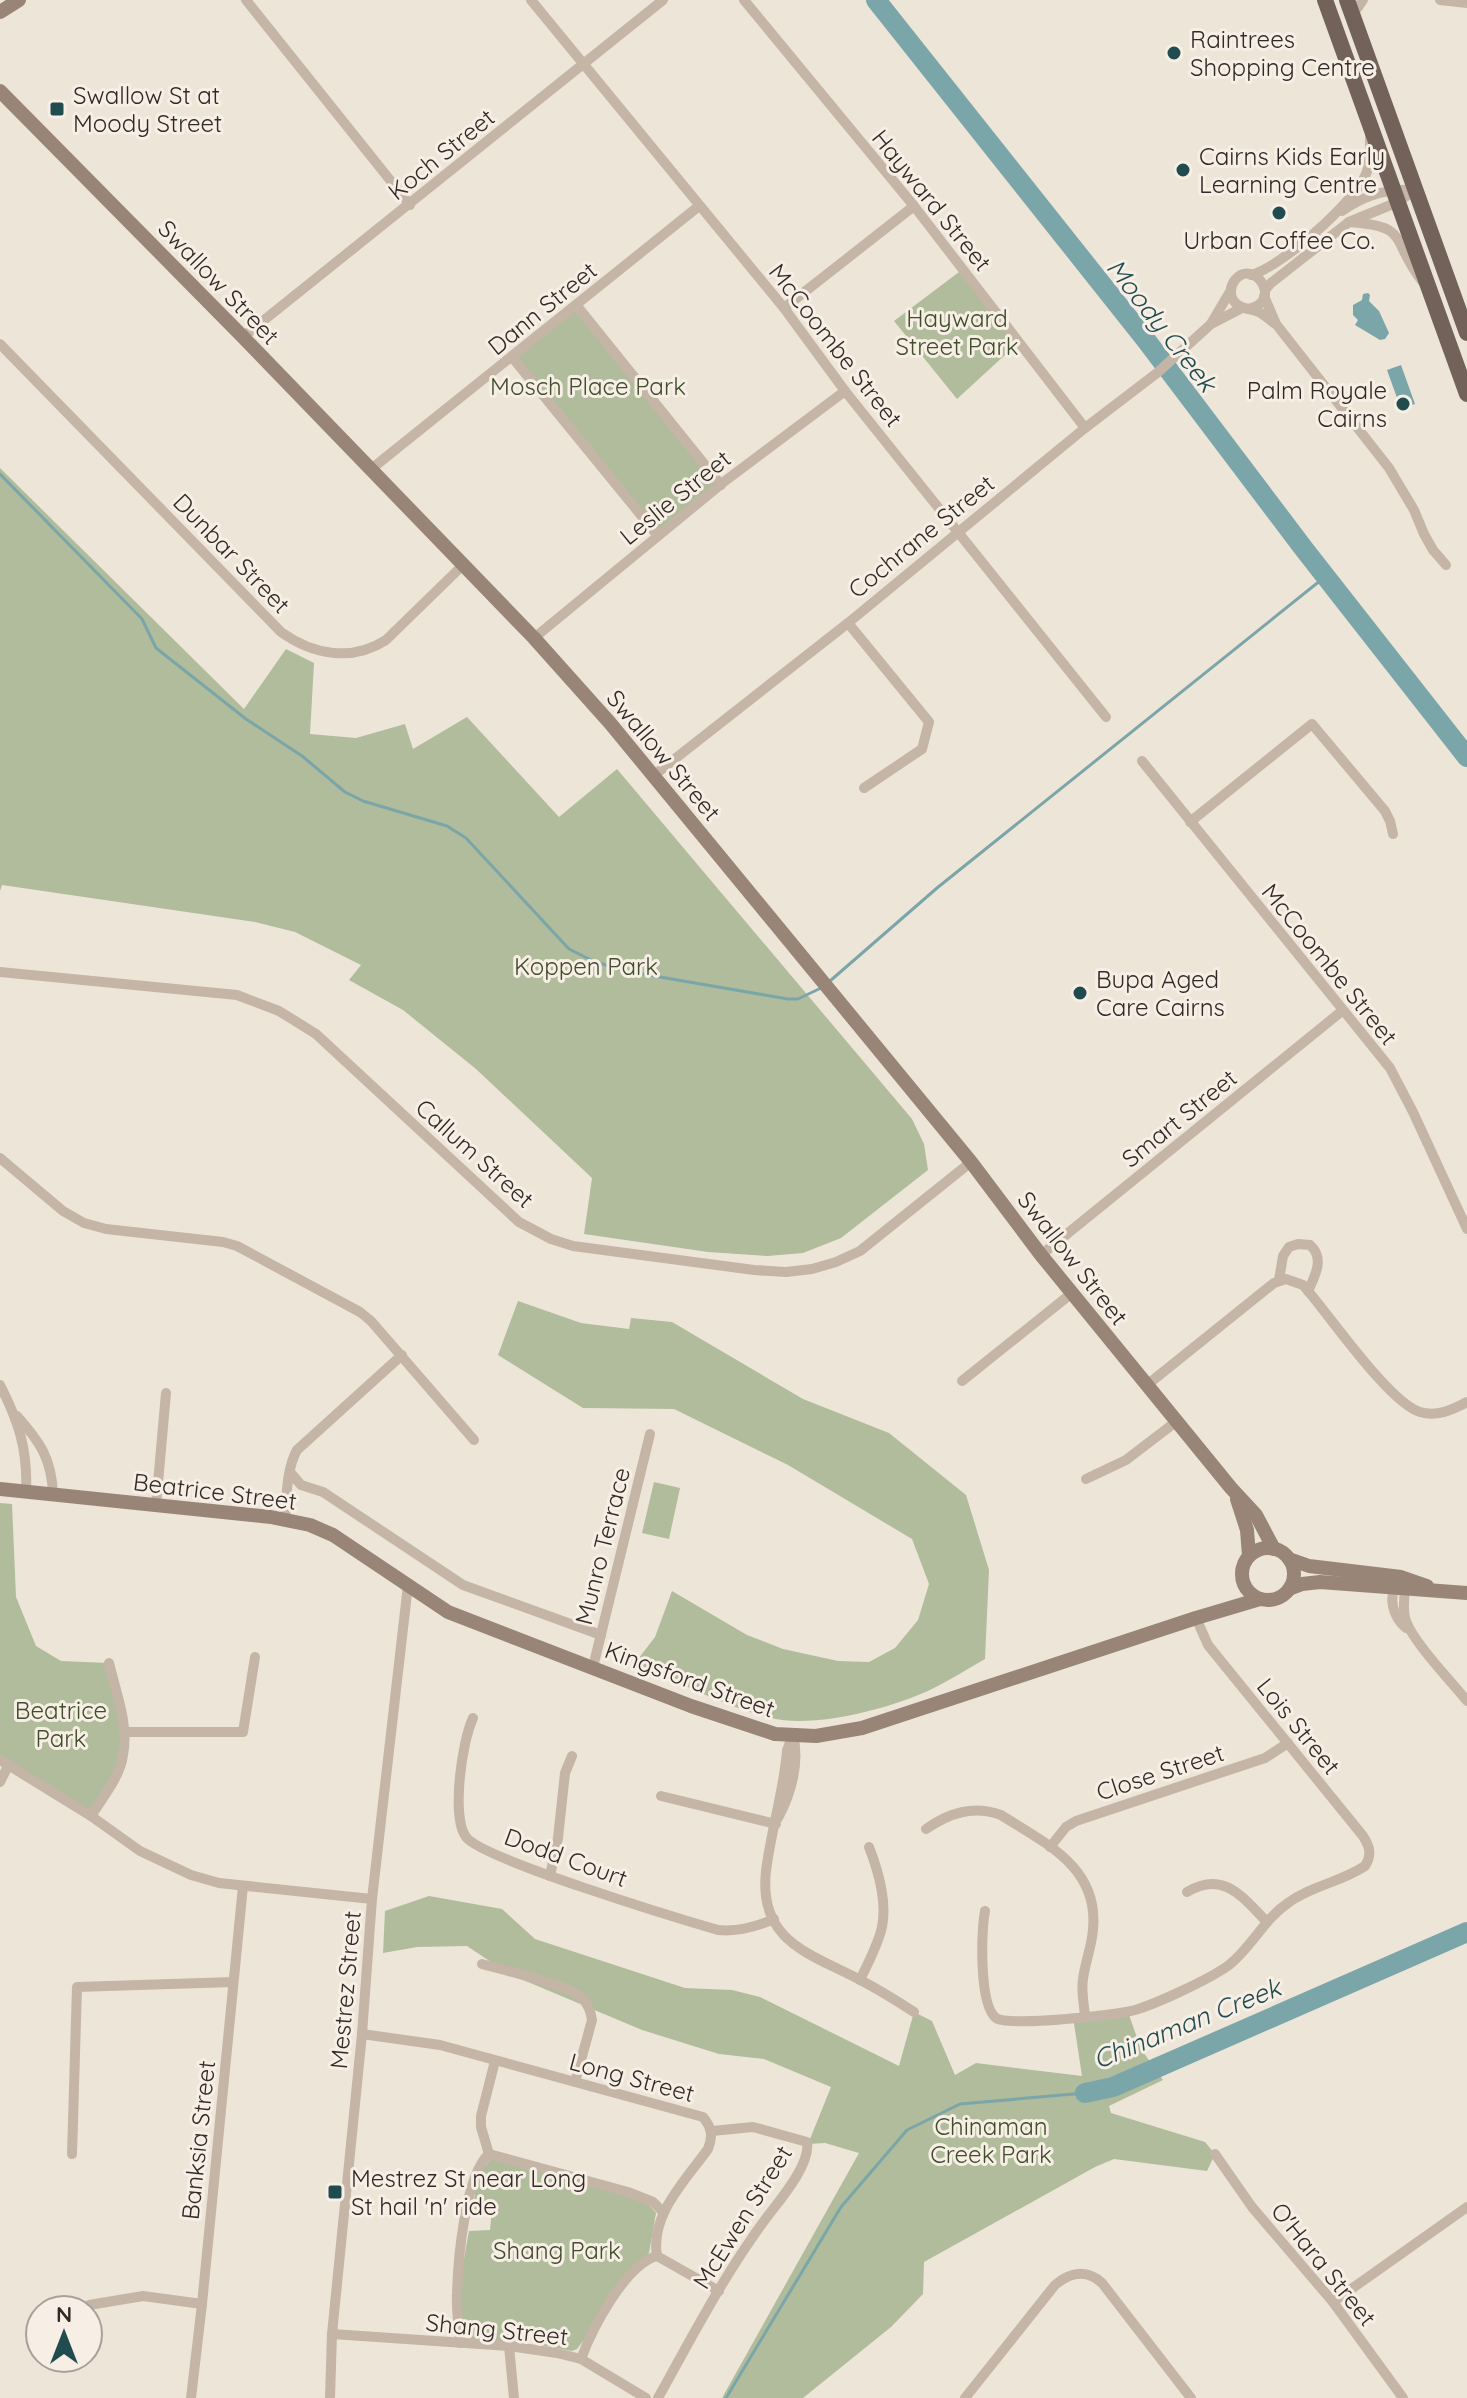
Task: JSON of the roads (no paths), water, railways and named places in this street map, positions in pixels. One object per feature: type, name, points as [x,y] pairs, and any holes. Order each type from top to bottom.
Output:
[{"type":"main road","points":[[1325,0],[1467,394]]},
{"type":"main road","points":[[1350,8],[1467,333]]},
{"type":"street","points":[[246,0],[410,205]]},
{"type":"street","name":"McCoombe Street","points":[[531,0],[784,308],[845,391],[1106,717]]},
{"type":"street","name":"Koch Street","points":[[243,337],[663,0]]},
{"type":"street","name":"Hayward Street","points":[[744,0],[914,206],[1085,428]]},
{"type":"street","points":[[1350,8],[1363,0]]},
{"type":"street","points":[[1440,0],[1467,3]]},
{"type":"street","name":"Swallow Street","points":[[0,85],[4,95],[534,638],[610,723],[1256,1515],[1274,1549]]},
{"type":"street","points":[[1328,221],[1358,188],[1368,171],[1370,125]]},
{"type":"street","points":[[1415,190],[1360,200],[1265,270],[1240,276],[1231,290],[1233,301],[1276,324],[1389,468],[1433,550],[1446,565]]},
{"type":"street","points":[[1245,308],[1258,305],[1271,283],[1349,222],[1377,209],[1396,195]]},
{"type":"street","name":"Dann Street","points":[[370,470],[699,206]]},
{"type":"street","points":[[784,308],[914,206]]},
{"type":"street","points":[[1349,222],[1371,224],[1392,231],[1401,243],[1408,264],[1430,293]]},
{"type":"street","points":[[1251,275],[1261,280],[1276,324]]},
{"type":"street","name":"Cochrane Street","points":[[653,776],[1157,373],[1211,324],[1231,290]]},
{"type":"street","points":[[577,306],[721,485]]},
{"type":"street","name":"Cochrane Street","points":[[1211,324],[1245,308]]},
{"type":"street","name":"Dunbar Street","points":[[0,344],[270,621],[295,642],[327,653],[345,654],[375,647],[463,565]]},
{"type":"street","points":[[512,357],[658,536]]},
{"type":"street","name":"Leslie Street","points":[[534,638],[721,485],[845,391]]},
{"type":"street","points":[[848,623],[929,722],[922,749],[864,788]]},
{"type":"street","points":[[1190,822],[1312,724],[1385,811],[1393,834]]},
{"type":"street","name":"McCoombe Street","points":[[1142,761],[1390,1068],[1465,1220]]},
{"type":"street","name":"Callum Street","points":[[0,972],[215,991],[258,1001],[316,1034],[519,1222],[551,1239],[573,1246],[754,1270],[786,1272],[812,1269],[860,1251],[971,1162]]},
{"type":"street","name":"Smart Street","points":[[1041,1255],[1342,1011]]},
{"type":"street","points":[[0,1158],[63,1211],[84,1223],[106,1229],[223,1242],[251,1252],[360,1312],[402,1355],[474,1440]]},
{"type":"street","points":[[1147,1385],[1279,1280],[1283,1256],[1289,1247],[1298,1244],[1310,1245],[1318,1254],[1319,1261],[1308,1291]]},
{"type":"street","points":[[1279,1280],[1295,1281],[1308,1291],[1402,1403],[1422,1413],[1433,1414],[1444,1413],[1467,1402]]},
{"type":"street","points":[[962,1381],[1072,1293]]},
{"type":"street","points":[[285,1519],[292,1460],[306,1440],[402,1355]]},
{"type":"street","points":[[0,1385],[13,1411],[28,1465],[26,1492]]},
{"type":"street","points":[[156,1505],[166,1393]]},
{"type":"street","points":[[13,1411],[50,1463],[53,1495]]},
{"type":"street","points":[[1086,1479],[1126,1460],[1177,1421]]},
{"type":"street","name":"Munro Terrace","points":[[593,1667],[650,1434]]},
{"type":"street","name":"Kingsford Street","points":[[290,1472],[301,1485],[323,1492],[463,1585],[601,1635]]},
{"type":"street","name":"Swallow Street","points":[[1231,1488],[1241,1507],[1249,1556]]},
{"type":"street","name":"Beatrice Street","points":[[0,1489],[285,1519],[333,1535],[408,1585]]},
{"type":"street","points":[[1400,1585],[1315,1582],[1289,1589],[1276,1599],[1260,1599],[1247,1589],[1242,1572],[1249,1556],[1265,1549],[1274,1549],[1289,1559],[1309,1566],[1400,1585],[1467,1593]]},
{"type":"street","points":[[1289,1559],[1294,1574],[1289,1589]]},
{"type":"street","name":"Kingsford Street","points":[[1196,1618],[1229,1599],[1242,1572]]},
{"type":"street","name":"Kingsford Street","points":[[408,1585],[448,1612],[753,1728],[775,1734],[816,1736],[862,1728],[1260,1599]]},
{"type":"street","name":"Mestrez Street","points":[[330,2398],[332,2334],[362,2034],[372,1899],[408,1585]]},
{"type":"street","points":[[1400,1585],[1404,1615],[1414,1636],[1467,1701]]},
{"type":"street","name":"Lois Street","points":[[1196,1618],[1208,1645],[1363,1836],[1370,1850],[1365,1866],[1288,1903],[1267,1922]]},
{"type":"street","points":[[125,1732],[243,1732],[255,1657]]},
{"type":"street","points":[[91,1816],[118,1771],[123,1756],[125,1732],[122,1712],[109,1663]]},
{"type":"street","name":"Dodd Court","points":[[473,1718],[465,1738],[458,1806],[460,1826],[469,1842],[550,1876],[718,1930],[751,1928],[774,1919]]},
{"type":"street","points":[[793,1735],[797,1752],[786,1804],[776,1824],[766,1882],[774,1919],[785,1937],[799,1950],[860,1980],[914,2012]]},
{"type":"street","name":"Close Street","points":[[1050,1847],[1066,1827],[1076,1821],[1265,1758],[1288,1743]]},
{"type":"street","points":[[550,1876],[558,1838],[565,1773],[572,1756]]},
{"type":"street","points":[[0,1782],[4,1762],[91,1816],[140,1851],[166,1865],[219,1883],[372,1899]]},
{"type":"street","points":[[661,1796],[776,1824]]},
{"type":"street","points":[[926,1829],[942,1818],[969,1810],[990,1811],[1050,1847],[1080,1874],[1092,1902],[1093,1929],[1082,1987],[1085,2016]]},
{"type":"street","points":[[860,1980],[879,1938],[884,1913],[875,1861],[869,1847]]},
{"type":"street","points":[[985,1911],[982,1939],[986,1996],[991,2013],[1004,2022],[1085,2016],[1139,2009],[1212,1975],[1237,1957],[1267,1922],[1238,1893],[1217,1883],[1205,1883],[1187,1892]]},
{"type":"street","name":"Banksia Street","points":[[191,2398],[243,1886]]},
{"type":"street","points":[[482,1964],[554,1985],[582,1997],[591,2011],[592,2020],[575,2082]]},
{"type":"street","points":[[72,2154],[77,1987],[233,1982]]},
{"type":"street","name":"Long Street","points":[[362,2034],[424,2041],[703,2117],[712,2131],[708,2149],[663,2212],[656,2232],[657,2256]]},
{"type":"street","points":[[489,2154],[481,2127],[495,2061]]},
{"type":"street","name":"McEwen Street","points":[[658,2398],[754,2235],[784,2197],[808,2147],[807,2142],[753,2127],[712,2131]]},
{"type":"street","points":[[460,2343],[457,2292],[463,2231],[474,2175],[489,2154],[502,2155],[628,2192],[653,2202],[663,2212]]},
{"type":"street","name":"O'Hara Street","points":[[1215,2154],[1252,2207],[1333,2302],[1403,2398]]},
{"type":"street","points":[[1333,2302],[1467,2207]]},
{"type":"street","points":[[581,2359],[595,2327],[617,2291],[647,2260],[657,2256],[719,2291]]},
{"type":"street","points":[[973,2395],[1055,2285],[1078,2273],[1089,2274],[1102,2283],[1191,2398]]},
{"type":"street","points":[[104,2302],[143,2296],[202,2304]]},
{"type":"street","name":"Shang Street","points":[[332,2334],[539,2349],[581,2359],[646,2398]]},
{"type":"street","points":[[509,2346],[514,2398]]},
{"type":"water","points":[[1368,293],[1369,301],[1379,311],[1389,333],[1385,339],[1380,340],[1355,325],[1358,320],[1353,315],[1353,305]]},
{"type":"water","points":[[1401,365],[1415,404],[1401,409],[1387,370]]},
{"type":"waterway","name":"Moody Creek","points":[[876,0],[1146,340],[1467,757]]},
{"type":"waterway","points":[[0,474],[142,619],[156,648],[246,719],[302,756],[345,792],[363,801],[447,826],[466,838],[569,949],[625,971],[788,999],[798,999],[821,988]]},
{"type":"waterway","points":[[830,981],[937,888],[1326,576]]},
{"type":"waterway","name":"Chinaman Creek","points":[[1085,2093],[1113,2087],[1467,1932]]},
{"type":"waterway","name":"Chinaman Creek","points":[[726,2398],[841,2207],[907,2130],[960,2104],[1085,2093]]},
{"type":"place","name":"Raintrees Shopping Centre","points":[[1174,53]]},
{"type":"place","name":"Swallow St at Moody Street","points":[[57,109]]},
{"type":"place","name":"Cairns Kids Early Learning Centre","points":[[1183,170]]},
{"type":"place","name":"Urban Coffee Co.","points":[[1279,213]]},
{"type":"place","name":"Palm Royale Cairns","points":[[1403,404]]},
{"type":"place","name":"Bupa Aged Care Cairns","points":[[1080,993]]},
{"type":"place","name":"Mestrez St near Long St hail 'n' ride","points":[[335,2192]]},
{"type":"park label","name":"Hayward Street Park","points":[[957,332]]},
{"type":"park label","name":"Mosch Place Park","points":[[588,386]]},
{"type":"park label","name":"Koppen Park","points":[[586,966]]},
{"type":"park label","name":"Beatrice Park","points":[[61,1724]]},
{"type":"park label","name":"Chinaman Creek Park","points":[[991,2140]]},
{"type":"park label","name":"Shang Park","points":[[557,2250]]}]
